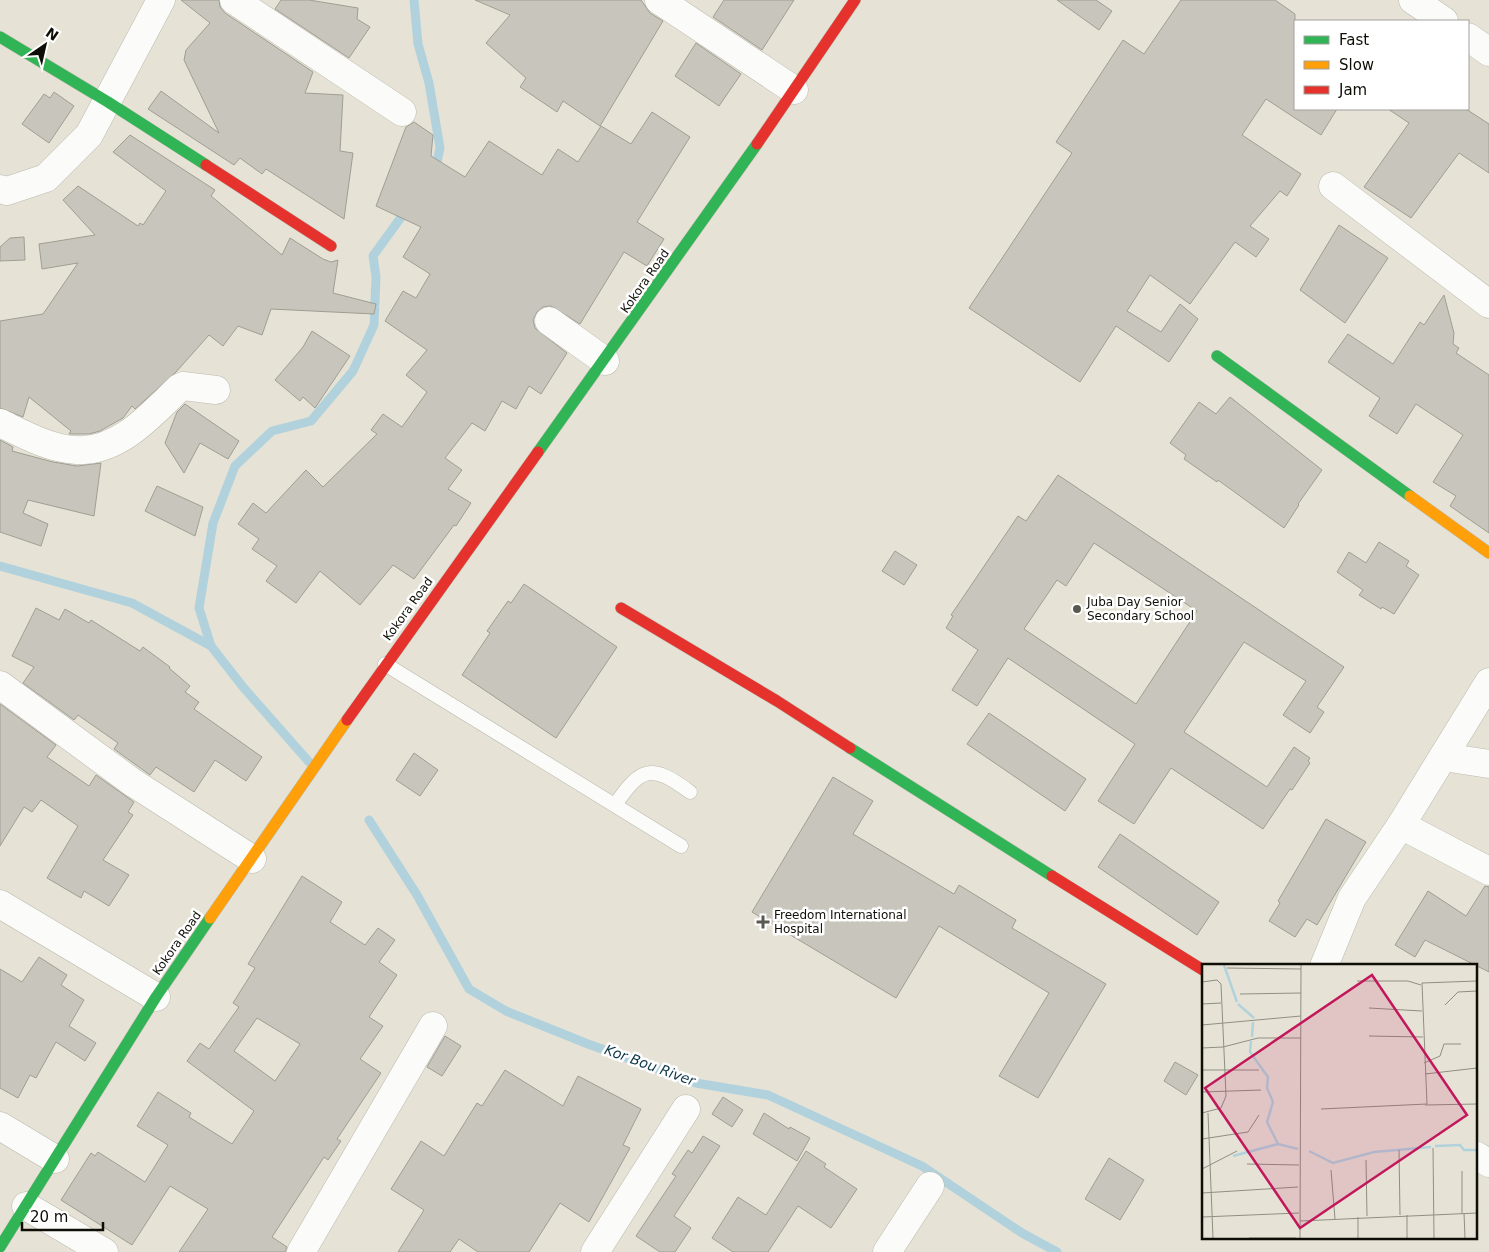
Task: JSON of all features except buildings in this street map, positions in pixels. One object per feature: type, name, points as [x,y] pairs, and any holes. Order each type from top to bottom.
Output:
[{"type":"street","points":[[0,190],[7,191],[46,178],[89,135],[161,0]]},
{"type":"street","points":[[234,0],[402,112]]},
{"type":"street","points":[[659,0],[794,90]]},
{"type":"street","name":"Kokora Road","points":[[0,1247],[156,997],[385,664],[605,361],[794,90],[854,0]]},
{"type":"street","points":[[1413,0],[1443,20]]},
{"type":"street","points":[[0,37],[108,102],[331,246]]},
{"type":"street","points":[[1469,38],[1489,52]]},
{"type":"street","points":[[1333,186],[1489,304]]},
{"type":"street","points":[[549,321],[605,361]]},
{"type":"street","points":[[1217,356],[1489,553]]},
{"type":"street","points":[[0,423],[39,441],[76,450],[96,448],[113,443],[142,423],[183,386],[216,390]]},
{"type":"street","points":[[621,608],[777,701],[1202,969]]},
{"type":"street","points":[[1325,964],[1352,898],[1401,825],[1489,682]]},
{"type":"street","points":[[0,685],[132,782],[252,859]]},
{"type":"street","points":[[1443,758],[1489,764]]},
{"type":"street","points":[[1401,825],[1489,870]]},
{"type":"street","points":[[0,904],[156,997]]},
{"type":"street","points":[[301,1252],[433,1026]]},
{"type":"street","points":[[595,1252],[686,1109]]},
{"type":"street","points":[[0,1126],[55,1159]]},
{"type":"street","points":[[1476,1156],[1489,1163]]},
{"type":"street","points":[[887,1252],[930,1186]]},
{"type":"street","points":[[26,1206],[104,1252]]},
{"type":"lane","points":[[385,664],[681,846]]},
{"type":"lane","points":[[615,805],[632,781],[644,774],[658,772],[674,780],[690,792]]},
{"type":"waterway","points":[[414,0],[418,44],[429,83],[440,148],[435,171]]},
{"type":"waterway","points":[[309,762],[243,687],[211,646],[199,608],[213,523],[235,466],[272,431],[311,421],[353,371],[374,325],[376,277],[373,256],[407,209]]},
{"type":"waterway","points":[[0,566],[132,603],[211,646]]},
{"type":"waterway","name":"Kor Bou River","points":[[369,820],[417,895],[469,989],[506,1011],[588,1044],[696,1083],[768,1095],[922,1166],[1022,1233],[1057,1252]]},
{"type":"traffic: fast","points":[[0,37],[108,102],[206,165]]},
{"type":"traffic: fast","points":[[538,452],[757,144]]},
{"type":"traffic: fast","points":[[1217,356],[1410,496]]},
{"type":"traffic: fast","points":[[850,748],[1052,876]]},
{"type":"traffic: fast","points":[[0,1247],[156,997],[210,918]]},
{"type":"traffic: slow","points":[[1410,496],[1489,553]]},
{"type":"traffic: slow","points":[[210,918],[347,720]]},
{"type":"traffic: jam","points":[[757,144],[855,0]]},
{"type":"traffic: jam","points":[[206,165],[331,246]]},
{"type":"traffic: jam","points":[[347,720],[538,452]]},
{"type":"traffic: jam","points":[[621,608],[777,701],[850,748]]},
{"type":"traffic: jam","points":[[1052,876],[1202,969]]},
{"type":"place","name":"Juba Day Senior Secondary School","points":[[1077,609]]},
{"type":"place","name":"Freedom International Hospital","points":[[763,922]]}]
